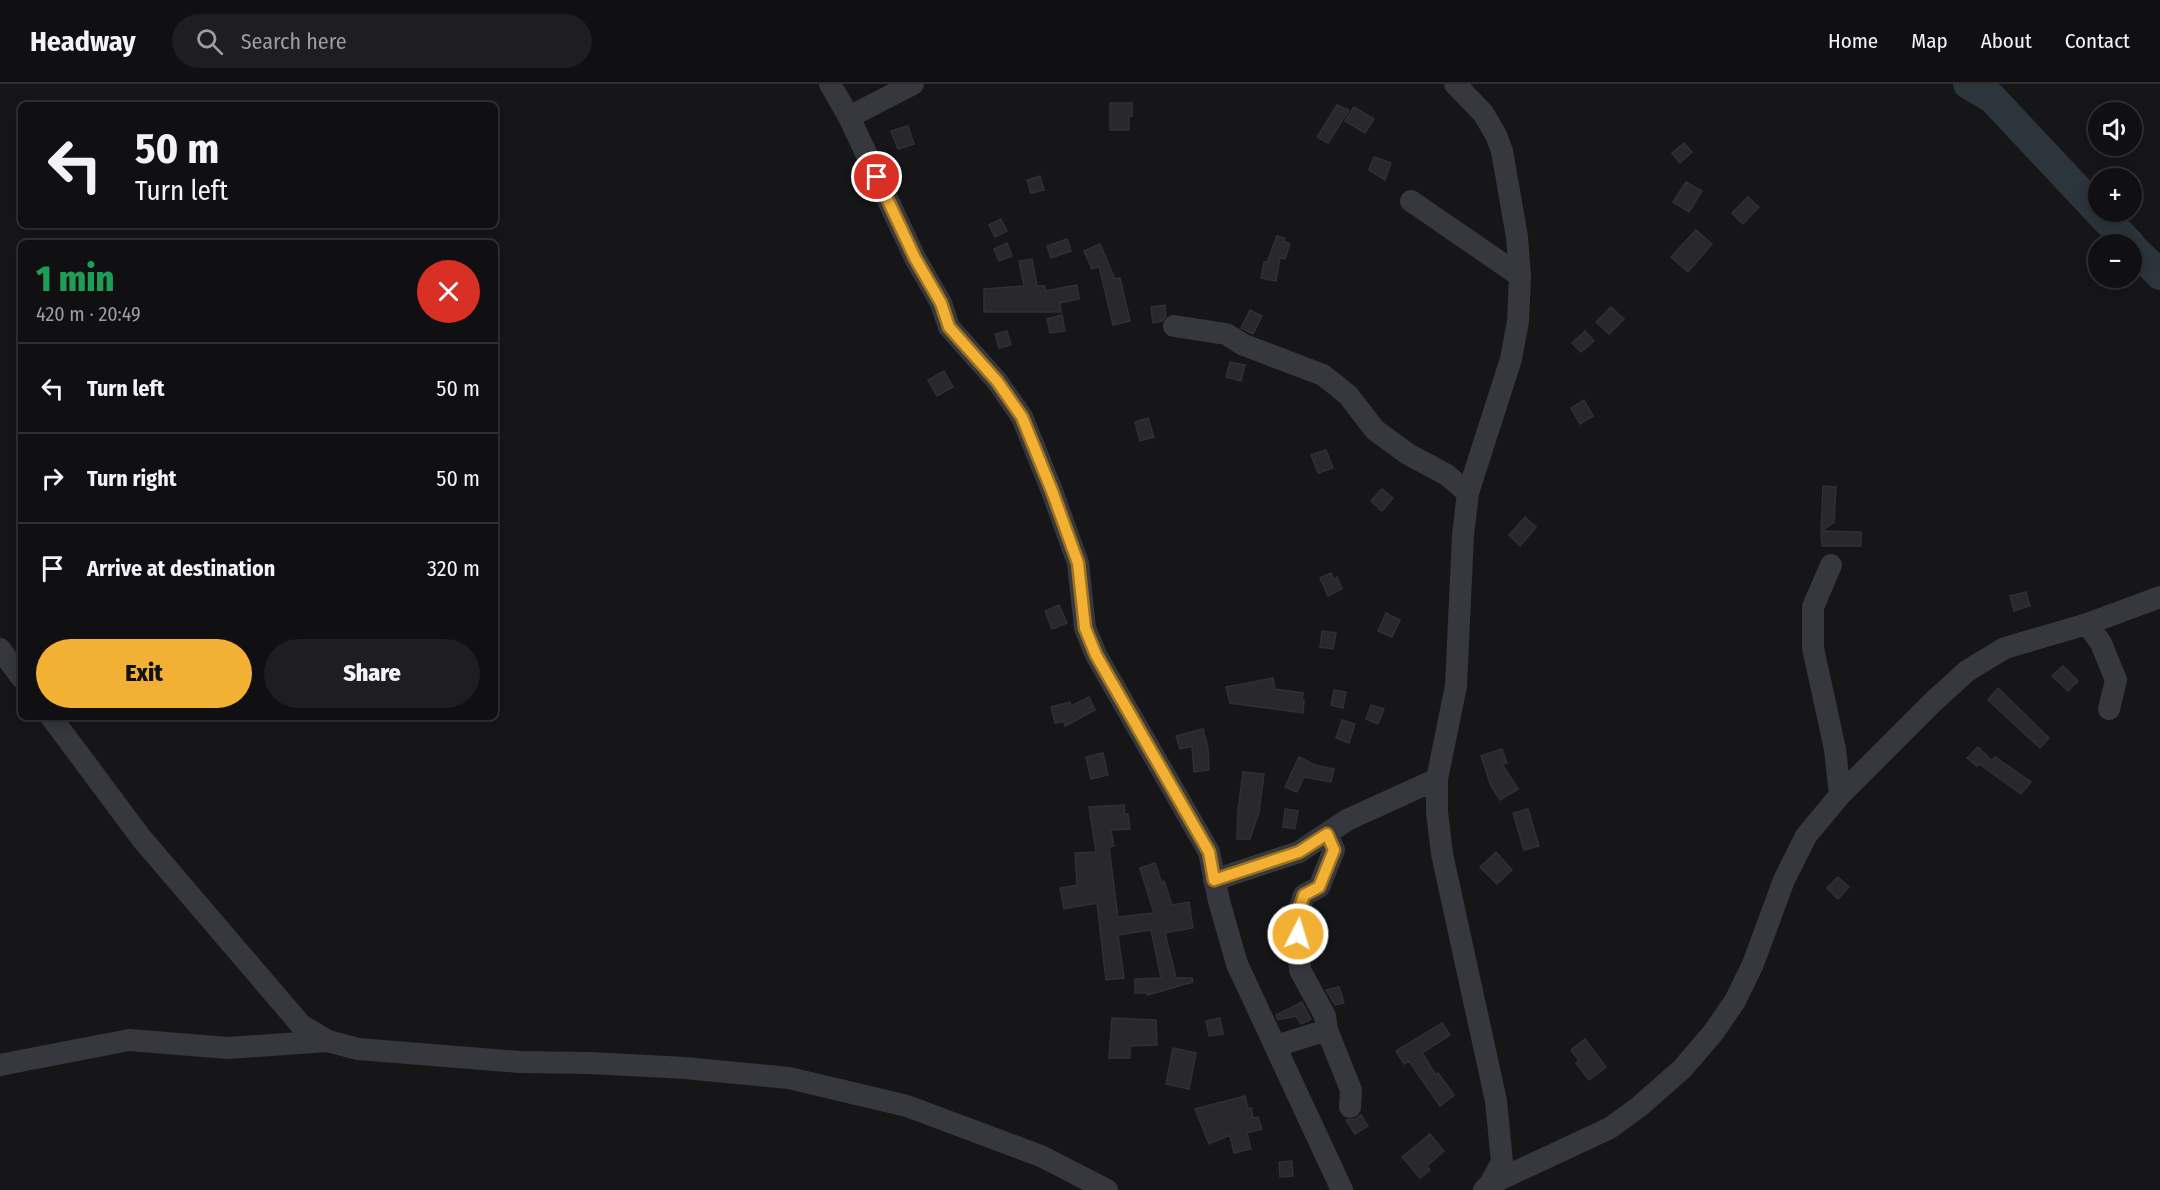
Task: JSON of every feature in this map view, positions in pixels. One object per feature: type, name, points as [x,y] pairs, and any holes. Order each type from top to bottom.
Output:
[{"type":"street","points":[[830,84],[849,117],[915,258],[941,303],[949,327],[997,381],[1022,417],[1078,563],[1085,628],[1096,655],[1209,852],[1214,880],[1237,963],[1342,1190]]},
{"type":"street","points":[[849,117],[913,84]]},
{"type":"street","points":[[1455,84],[1483,113],[1502,151],[1517,237],[1520,276],[1518,321],[1511,359],[1468,493],[1463,535],[1456,686],[1437,779],[1437,812],[1442,854],[1496,1101],[1502,1162],[1487,1187]]},
{"type":"street","points":[[1411,201],[1520,276]]},
{"type":"street","points":[[1174,326],[1226,334],[1244,345],[1323,375],[1348,395],[1375,430],[1408,454],[1447,476],[1468,493]]},
{"type":"street","points":[[1831,565],[1814,607],[1813,648],[1835,749],[1840,795]]},
{"type":"street","points":[[1487,1187],[1610,1128],[1640,1106],[1682,1069],[1713,1033],[1735,1001],[1753,964],[1784,879],[1806,836],[1840,795],[1934,700],[1967,671],[2005,648],[2087,624],[2160,597]]},
{"type":"street","points":[[2087,624],[2102,643],[2116,680],[2109,709]]},
{"type":"street","points":[[0,649],[18,673]]},
{"type":"street","points":[[53,720],[142,839],[301,1024],[328,1041],[358,1049],[508,1061],[590,1062],[673,1067],[789,1078],[907,1106],[1041,1156],[1107,1190]]},
{"type":"street","points":[[1214,880],[1299,852],[1347,820],[1437,779]]},
{"type":"street","points":[[1327,834],[1334,850],[1319,887],[1304,895],[1297,916],[1300,970],[1325,1016],[1327,1030],[1352,1090],[1350,1107]]},
{"type":"street","points":[[1276,1046],[1327,1030]]},
{"type":"street","points":[[0,1065],[129,1040],[228,1048],[328,1041]]},
{"type":"building","points":[[1110,103],[1132,103],[1129,130],[1110,130]]},
{"type":"building","points":[[1337,105],[1349,110],[1328,143],[1317,137]]},
{"type":"building","points":[[1354,107],[1374,119],[1365,133],[1345,121]]},
{"type":"building","points":[[908,126],[914,144],[898,149],[891,131]]},
{"type":"building","points":[[1684,143],[1692,152],[1680,163],[1672,153]]},
{"type":"building","points":[[1374,157],[1391,163],[1385,180],[1369,170]]},
{"type":"building","points":[[1040,176],[1044,190],[1031,193],[1027,180]]},
{"type":"building","points":[[1686,182],[1702,191],[1689,212],[1673,202]]},
{"type":"building","points":[[1748,197],[1759,207],[1743,224],[1732,213]]},
{"type":"building","points":[[1001,219],[1007,231],[995,237],[989,225]]},
{"type":"building","points":[[1696,230],[1712,244],[1688,272],[1671,257]]},
{"type":"building","points":[[1277,236],[1284,238],[1284,241],[1290,244],[1285,259],[1280,258],[1276,281],[1261,278],[1264,262],[1267,262]]},
{"type":"building","points":[[1067,239],[1071,251],[1051,258],[1047,246]]},
{"type":"building","points":[[1007,243],[1012,256],[999,261],[994,249]]},
{"type":"building","points":[[1100,244],[1115,279],[1120,278],[1130,321],[1113,325],[1099,266],[1092,269],[1084,251]]},
{"type":"building","points":[[1032,259],[1037,286],[1045,286],[1045,291],[1077,285],[1079,299],[1060,303],[1061,312],[984,312],[984,289],[1024,286],[1019,261]]},
{"type":"building","points":[[1165,305],[1166,316],[1162,321],[1153,323],[1151,307]]},
{"type":"building","points":[[1611,307],[1624,319],[1609,334],[1596,322]]},
{"type":"building","points":[[1250,310],[1262,316],[1253,334],[1241,328]]},
{"type":"building","points":[[1062,315],[1065,331],[1050,333],[1047,319]]},
{"type":"building","points":[[1007,331],[1011,345],[999,348],[995,334]]},
{"type":"building","points":[[1585,331],[1594,341],[1581,352],[1572,343]]},
{"type":"building","points":[[1230,362],[1245,365],[1241,381],[1226,377]]},
{"type":"building","points":[[944,371],[953,387],[937,396],[928,380]]},
{"type":"building","points":[[1584,400],[1593,416],[1580,424],[1571,408]]},
{"type":"building","points":[[1148,418],[1154,437],[1140,441],[1135,422]]},
{"type":"building","points":[[1326,450],[1333,468],[1318,473],[1311,455]]},
{"type":"building","points":[[1823,486],[1836,487],[1834,522],[1822,531],[1861,532],[1861,546],[1822,546],[1821,532]]},
{"type":"building","points":[[1382,489],[1393,498],[1382,511],[1371,501]]},
{"type":"building","points":[[1525,517],[1536,527],[1520,546],[1509,535]]},
{"type":"building","points":[[1331,573],[1334,579],[1337,577],[1342,589],[1328,596],[1320,578]]},
{"type":"building","points":[[2026,592],[2030,606],[2014,611],[2010,596]]},
{"type":"building","points":[[1059,605],[1067,623],[1052,629],[1045,611]]},
{"type":"building","points":[[1386,613],[1400,620],[1392,637],[1378,631]]},
{"type":"building","points":[[1322,631],[1336,633],[1333,649],[1320,647]]},
{"type":"building","points":[[2063,666],[2078,681],[2068,691],[2052,676]]},
{"type":"building","points":[[1273,678],[1275,689],[1303,693],[1303,713],[1230,703],[1226,687]]},
{"type":"building","points":[[1998,688],[2049,738],[2040,748],[1988,700]]},
{"type":"building","points":[[1334,690],[1346,692],[1343,708],[1331,705]]},
{"type":"building","points":[[1089,697],[1095,710],[1065,726],[1064,721],[1055,723],[1051,707],[1070,702],[1071,706]]},
{"type":"building","points":[[1371,705],[1384,709],[1378,724],[1366,719]]},
{"type":"building","points":[[1342,720],[1355,724],[1349,743],[1336,738]]},
{"type":"building","points":[[1203,729],[1208,748],[1209,770],[1194,772],[1192,746],[1180,749],[1176,736]]},
{"type":"building","points":[[1978,747],[1992,761],[1995,757],[2031,782],[2021,794],[1967,758]]},
{"type":"building","points":[[1502,749],[1507,763],[1502,764],[1518,789],[1500,800],[1491,786],[1481,756]]},
{"type":"building","points":[[1103,753],[1108,775],[1091,779],[1086,757]]},
{"type":"building","points":[[1299,757],[1315,765],[1334,769],[1331,782],[1304,777],[1297,792],[1285,787]]},
{"type":"building","points":[[1243,772],[1264,774],[1259,812],[1250,839],[1237,839]]},
{"type":"building","points":[[1124,805],[1130,829],[1111,830],[1114,846],[1109,847],[1118,917],[1154,913],[1140,868],[1155,863],[1172,905],[1189,902],[1193,928],[1165,933],[1176,978],[1192,978],[1193,982],[1148,995],[1148,993],[1135,993],[1135,979],[1161,978],[1151,930],[1118,935],[1124,978],[1106,980],[1097,903],[1064,909],[1060,888],[1077,885],[1075,853],[1096,852],[1089,807]]},
{"type":"building","points":[[1285,809],[1298,811],[1295,829],[1283,827]]},
{"type":"building","points":[[1528,809],[1539,846],[1524,850],[1513,813]]},
{"type":"building","points":[[1496,852],[1512,870],[1497,884],[1480,867]]},
{"type":"building","points":[[1838,877],[1849,887],[1838,899],[1827,888]]},
{"type":"building","points":[[1339,987],[1344,1003],[1335,1005],[1326,990]]},
{"type":"building","points":[[1302,1002],[1311,1019],[1301,1024],[1296,1016],[1278,1020],[1276,1015]]},
{"type":"building","points":[[1112,1018],[1156,1020],[1157,1045],[1130,1046],[1130,1058],[1109,1058]]},
{"type":"building","points":[[1220,1018],[1223,1034],[1209,1036],[1206,1021]]},
{"type":"building","points":[[1442,1023],[1450,1035],[1422,1053],[1436,1075],[1438,1073],[1454,1095],[1440,1106],[1409,1061],[1404,1064],[1396,1051]]},
{"type":"building","points":[[1585,1039],[1606,1067],[1589,1080],[1576,1063],[1579,1061],[1571,1050]]},
{"type":"building","points":[[1173,1048],[1196,1053],[1189,1089],[1166,1084]]},
{"type":"building","points":[[1245,1096],[1248,1109],[1251,1108],[1253,1118],[1258,1117],[1262,1129],[1247,1133],[1251,1149],[1234,1153],[1230,1135],[1209,1144],[1195,1109]]},
{"type":"building","points":[[1361,1115],[1368,1126],[1355,1134],[1346,1120],[1355,1119]]},
{"type":"building","points":[[1430,1134],[1444,1151],[1427,1166],[1430,1170],[1420,1178],[1402,1157]]},
{"type":"building","points":[[1292,1161],[1293,1176],[1280,1177],[1279,1162]]},
{"type":"waterway","points":[[1968,84],[1992,98],[2088,200]]},
{"type":"waterway","points":[[2109,222],[2120,234]]},
{"type":"waterway","points":[[2142,257],[2160,275]]},
{"type":"route","points":[[877,177],[915,258],[941,303],[949,327],[997,381],[1022,417],[1078,563],[1085,628],[1096,655],[1209,852],[1214,880],[1299,852],[1327,834],[1334,850],[1319,887],[1304,895],[1297,916],[1298,934]]}]
